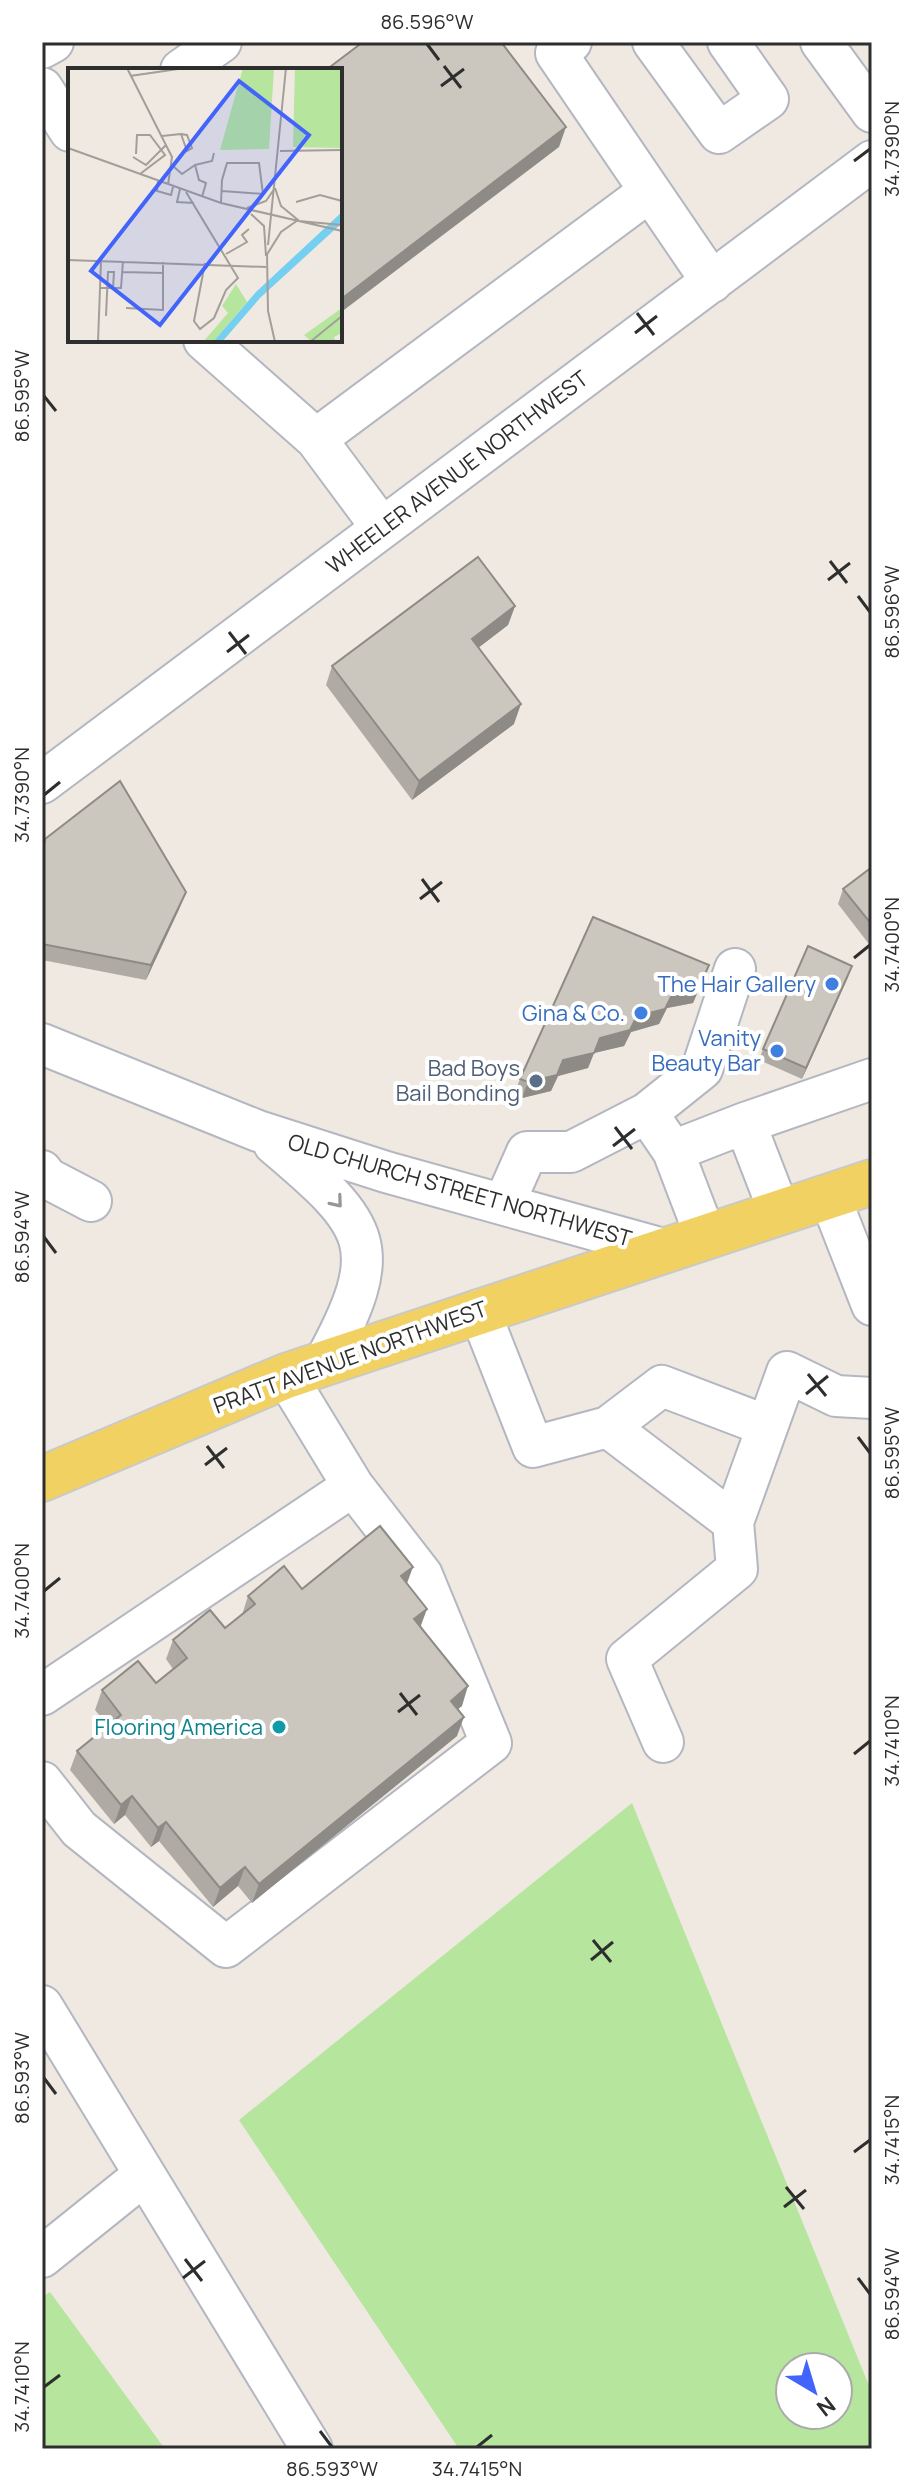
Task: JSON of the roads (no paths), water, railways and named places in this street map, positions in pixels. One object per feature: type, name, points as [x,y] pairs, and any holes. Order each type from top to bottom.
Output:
[{"type":"main road","name":"PRATT AVENUE NORTHWEST","points":[[42,1479],[61,1465],[305,1370],[872,1182]]},
{"type":"main road","points":[[42,1501],[61,1465]]},
{"type":"street","points":[[42,48],[53,42]]},
{"type":"street","points":[[184,68],[221,42]]},
{"type":"street","points":[[571,42],[556,53],[712,282]]},
{"type":"street","points":[[653,42],[719,133],[768,99],[728,42]]},
{"type":"street","points":[[821,42],[872,112]]},
{"type":"street","points":[[42,88],[68,128]]},
{"type":"street","name":"WHEELER AVENUE NORTHWEST","points":[[42,783],[872,161]]},
{"type":"street","points":[[316,439],[650,191]]},
{"type":"street","points":[[206,342],[316,439],[382,528]]},
{"type":"street","points":[[504,1204],[527,1152],[571,1152],[647,1113],[702,1069],[735,969]]},
{"type":"street","name":"OLD CHURCH STREET NORTHWEST","points":[[42,1044],[258,1131],[663,1249]]},
{"type":"street","points":[[673,1151],[872,1079]]},
{"type":"street","points":[[647,1113],[673,1151],[705,1235]]},
{"type":"street","points":[[745,1123],[779,1211]]},
{"type":"street","name":"OLD CHURCH STREET NORTHWEST","points":[[258,1131],[309,1174],[344,1210],[362,1248],[364,1272],[359,1294],[305,1370]]},
{"type":"street","points":[[42,1171],[47,1178],[91,1201]]},
{"type":"street","points":[[829,1195],[872,1305]]},
{"type":"street","points":[[479,1310],[533,1447],[608,1427],[662,1386],[767,1426]]},
{"type":"street","points":[[42,1782],[79,1829],[226,1947],[491,1743],[422,1575],[353,1486],[305,1370]]},
{"type":"street","points":[[663,1742],[627,1659],[737,1569],[733,1522],[787,1372],[836,1396],[872,1398]]},
{"type":"street","points":[[608,1427],[733,1522]]},
{"type":"street","points":[[42,1695],[353,1486]]},
{"type":"street","points":[[42,2006],[312,2449]]},
{"type":"street","points":[[42,2257],[144,2175]]},
{"type":"place","name":"The Hair Gallery","points":[[832,984]]},
{"type":"place","name":"Gina & Co.","points":[[641,1013]]},
{"type":"place","name":"Vanity Beauty Bar","points":[[777,1051]]},
{"type":"place","name":"Bad Boys Bail Bonding","points":[[536,1081]]},
{"type":"place","name":"Flooring America","points":[[279,1727]]}]
